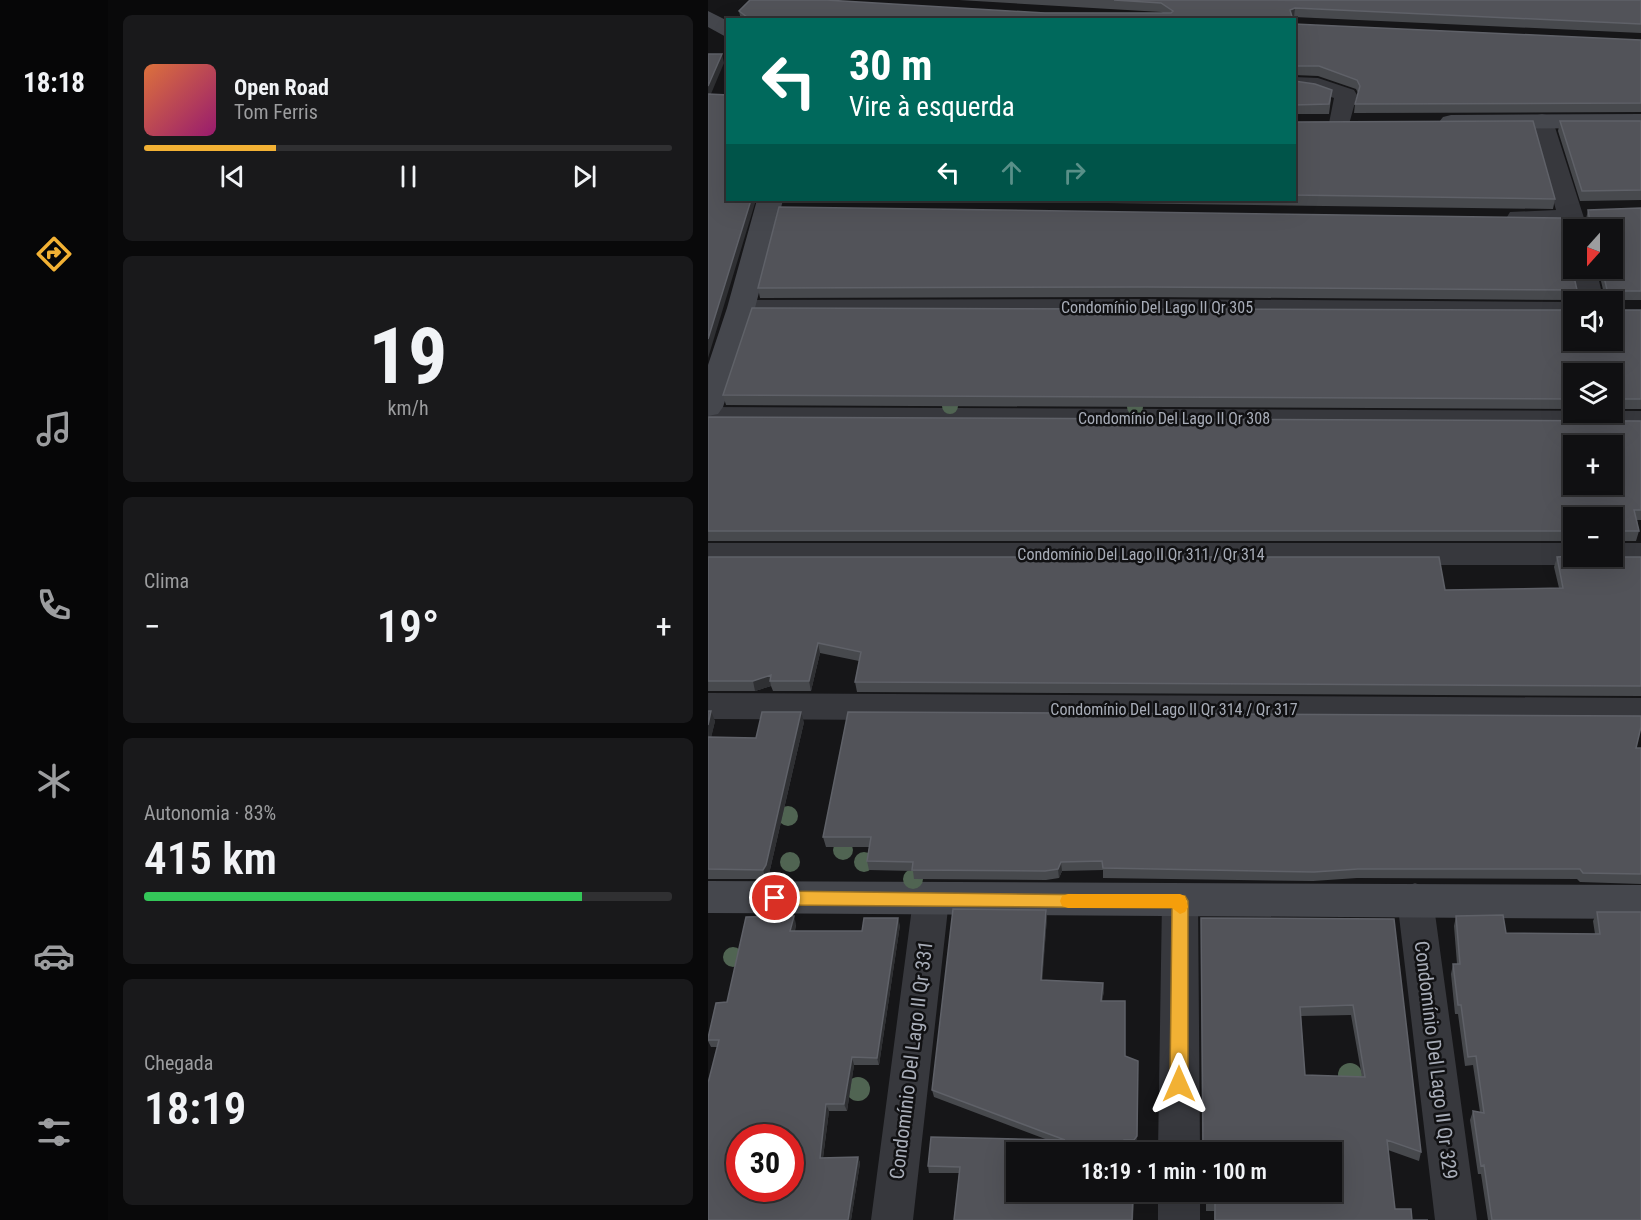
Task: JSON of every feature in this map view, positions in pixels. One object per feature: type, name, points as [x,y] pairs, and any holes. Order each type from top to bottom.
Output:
[{"type":"street","points":[[708,5],[720,0]]},
{"type":"street","points":[[708,17],[726,30]]},
{"type":"street","points":[[1296,83],[1318,85],[1346,95],[1328,123]]},
{"type":"street","points":[[1500,217],[1577,217],[1542,121]]},
{"type":"street","points":[[1423,122],[1641,121]]},
{"type":"street","points":[[1328,123],[1363,123]]},
{"type":"street","points":[[708,407],[777,205]]},
{"type":"street","name":"Condomínio Del Lago II Qr 305","points":[[741,308],[1147,307],[1563,310]]},
{"type":"street","name":"Condomínio Del Lago II Qr 308","points":[[708,416],[1641,420]]},
{"type":"street","name":"Condomínio Del Lago II Qr 311 / Qr 314","points":[[708,554],[1563,554]]},
{"type":"street","points":[[1623,554],[1641,554]]},
{"type":"street","name":"Condomínio Del Lago II Qr 314 / Qr 317","points":[[708,706],[1641,711]]},
{"type":"street","points":[[708,897],[931,900],[1415,899],[1641,902]]},
{"type":"street","name":"Condomínio Del Lago II Qr 329","points":[[1415,899],[1456,1220]]},
{"type":"street","name":"Condomínio Del Lago II Qr 331","points":[[892,1220],[931,900]]},
{"type":"street","points":[[1179,1142],[1180,901]]},
{"type":"street","points":[[1179,1202],[1179,1220]]},
{"type":"building","points":[[750,0],[826,0],[1045,13],[1171,13],[1173,11],[1161,3],[1114,0],[1641,0],[1641,24],[1295,8],[1290,10],[1292,18],[748,18],[739,11]]},
{"type":"building","points":[[1296,24],[1641,40],[1641,103],[1355,104],[1360,86],[1357,80],[1319,66],[1296,66]]},
{"type":"building","points":[[708,54],[722,54],[708,86]]},
{"type":"building","points":[[1296,81],[1315,84],[1332,90],[1329,104],[1296,105]]},
{"type":"building","points":[[708,94],[726,95],[726,201],[751,201],[708,339]]},
{"type":"building","points":[[1533,121],[1555,199],[1296,195],[1296,122]]},
{"type":"building","points":[[1560,121],[1641,121],[1641,190],[1582,191]]},
{"type":"building","points":[[779,207],[1561,218],[1563,222],[1563,279],[1575,279],[1577,290],[1147,287],[758,288]]},
{"type":"building","points":[[1641,208],[1641,291],[1607,291],[1605,279],[1623,279],[1623,219],[1590,219],[1588,210]]},
{"type":"building","points":[[752,308],[1563,310],[1563,351],[1623,351],[1623,310],[1641,310],[1641,399],[1623,399],[1623,363],[1563,363],[1563,399],[723,395]]},
{"type":"building","points":[[708,417],[1563,421],[1563,423],[1641,421],[1641,510],[1634,510],[1639,531],[1623,531],[1623,507],[1563,507],[1563,531],[708,531]]},
{"type":"building","points":[[708,557],[1439,557],[1445,590],[1563,588],[1557,557],[1563,557],[1563,567],[1623,567],[1623,557],[1641,557],[1641,686],[855,682],[861,652],[818,643],[809,681],[770,681],[771,675],[753,681],[708,681]]},
{"type":"building","points":[[762,712],[801,712],[766,865],[763,870],[708,869],[708,737],[756,738]]},
{"type":"building","points":[[848,712],[1641,716],[1636,748],[1641,748],[1641,874],[1583,873],[1580,869],[1358,869],[1314,872],[1103,868],[1102,861],[1061,862],[1058,869],[1045,871],[912,870],[913,862],[867,861],[871,837],[823,837]]},
{"type":"building","points":[[953,909],[1046,910],[1041,980],[1103,983],[1101,1001],[1125,1001],[1125,1056],[1138,1061],[1137,1136],[1134,1140],[1124,1140],[1124,1142],[1006,1142],[1006,1202],[1133,1202],[1132,1220],[954,1220],[960,1167],[928,1166],[931,1137],[1065,1140],[932,1090]]},
{"type":"building","points":[[1597,912],[1641,912],[1641,1220],[1492,1220],[1473,1111],[1484,1113],[1476,1056],[1468,1057],[1453,964],[1460,964],[1456,916],[1503,915],[1506,933],[1600,934]]},
{"type":"building","points":[[794,916],[790,931],[862,931],[864,918],[898,918],[877,1058],[852,1057],[844,1104],[826,1104],[820,1158],[858,1157],[848,1220],[708,1220],[708,1083],[719,1040],[708,1040],[708,1038],[716,1003],[727,1002],[746,917]]},
{"type":"building","points":[[1201,918],[1394,919],[1421,1152],[1387,1140],[1395,1209],[1411,1209],[1412,1220],[1215,1220],[1215,1202],[1342,1202],[1342,1142],[1203,1142]],"holes":[[[1353,1005],[1365,1077],[1305,1075],[1300,1007]]]},
{"type":"slow traffic","points":[[1068,901],[1180,901],[1180,907]]},
{"type":"route","points":[[775,898],[1180,901],[1179,1084]]}]
